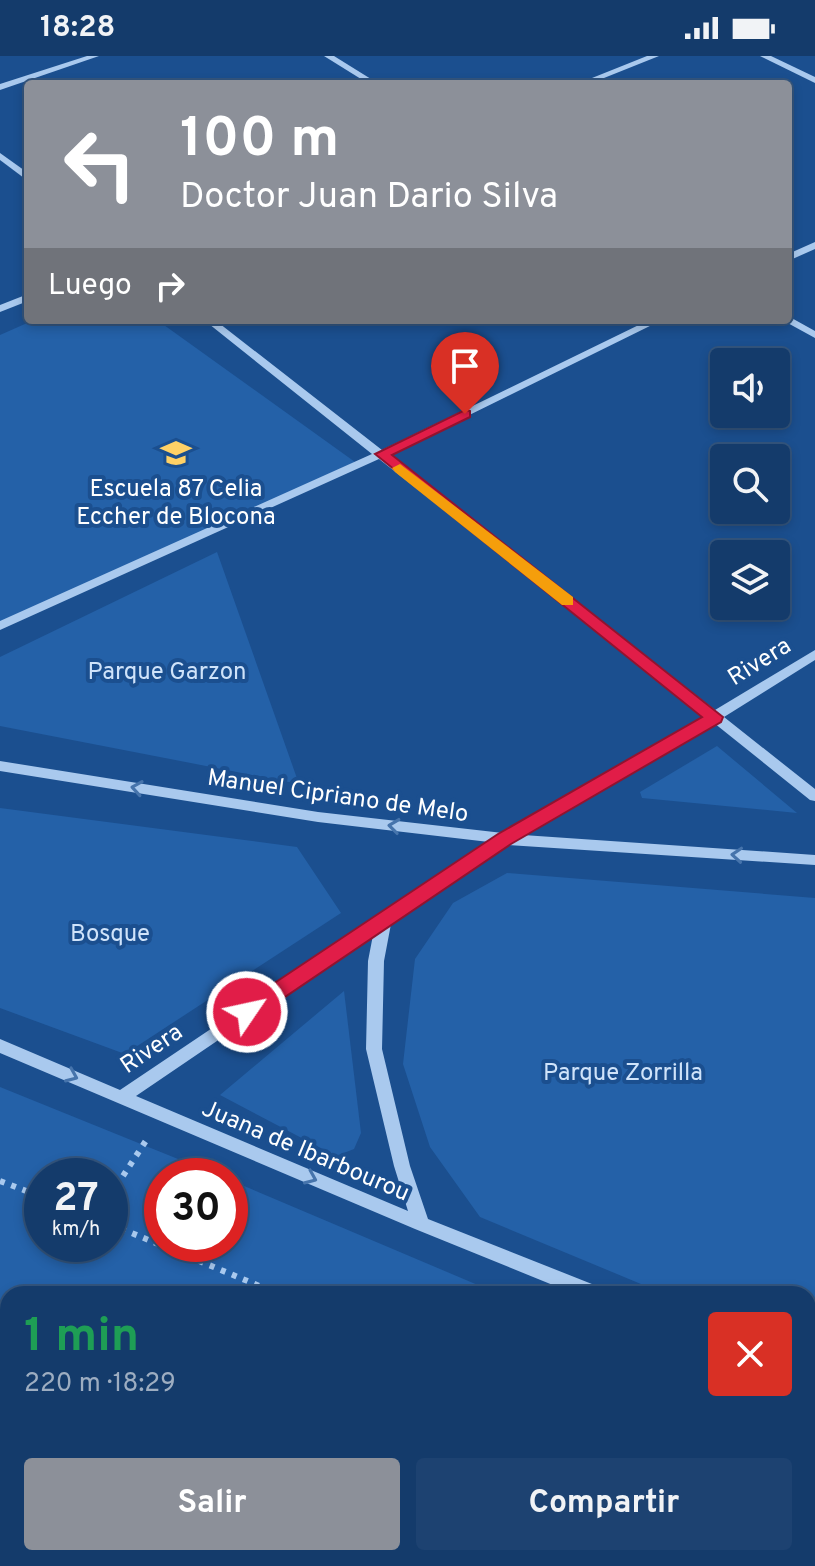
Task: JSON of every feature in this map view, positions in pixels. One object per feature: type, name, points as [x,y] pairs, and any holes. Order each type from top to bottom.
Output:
[{"type":"street","points":[[0,87],[95,56]]},
{"type":"street","points":[[328,56],[368,80]]},
{"type":"street","points":[[592,80],[655,56]]},
{"type":"street","points":[[764,56],[815,80]]},
{"type":"street","points":[[0,156],[24,175]]},
{"type":"street","points":[[792,256],[815,245]]},
{"type":"street","points":[[0,309],[24,299]]},
{"type":"street","points":[[792,321],[815,335]]},
{"type":"street","points":[[214,324],[815,796]]},
{"type":"street","points":[[0,626],[382,454],[649,324]]},
{"type":"street","name":"Rivera","points":[[122,1097],[505,839],[815,654]]},
{"type":"street","name":"Manuel Cipriano de Melo","points":[[0,766],[318,817],[505,839],[815,860]]},
{"type":"street","points":[[384,919],[376,961],[374,1049],[402,1166],[421,1224]]},
{"type":"street","name":"Juana de Ibarbourou","points":[[0,1046],[576,1286]]},
{"type":"path","points":[[128,1168],[163,1115]]},
{"type":"path","points":[[0,1181],[24,1190]]},
{"type":"path","points":[[128,1231],[260,1286]]},
{"type":"green space","points":[[25,324],[163,324],[355,462],[0,626],[0,335]]},
{"type":"green space","name":"Parque Garzon","points":[[217,552],[299,784],[0,726],[0,657]]},
{"type":"green space","points":[[717,746],[797,813],[642,798],[640,792]]},
{"type":"green space","name":"Bosque","points":[[0,808],[297,847],[341,913],[125,1054],[0,1008]]},
{"type":"green space","name":"Parque Zorrilla","points":[[507,873],[815,898],[815,1286],[646,1286],[480,1217],[430,1147],[403,1064],[415,959],[453,903]]},
{"type":"green space","points":[[344,991],[361,1133],[354,1149],[336,1156],[220,1095]]},
{"type":"green space","points":[[0,1087],[176,1158],[144,1158],[144,1262],[248,1262],[248,1188],[480,1286],[0,1286]]},
{"type":"slow traffic","points":[[400,468],[567,601]]},
{"type":"place","name":"Escuela 87 Celia Eccher de Blocona","points":[[176,453]]},
{"type":"route","points":[[247,1012],[505,839],[714,717],[382,454],[465,414]]}]
